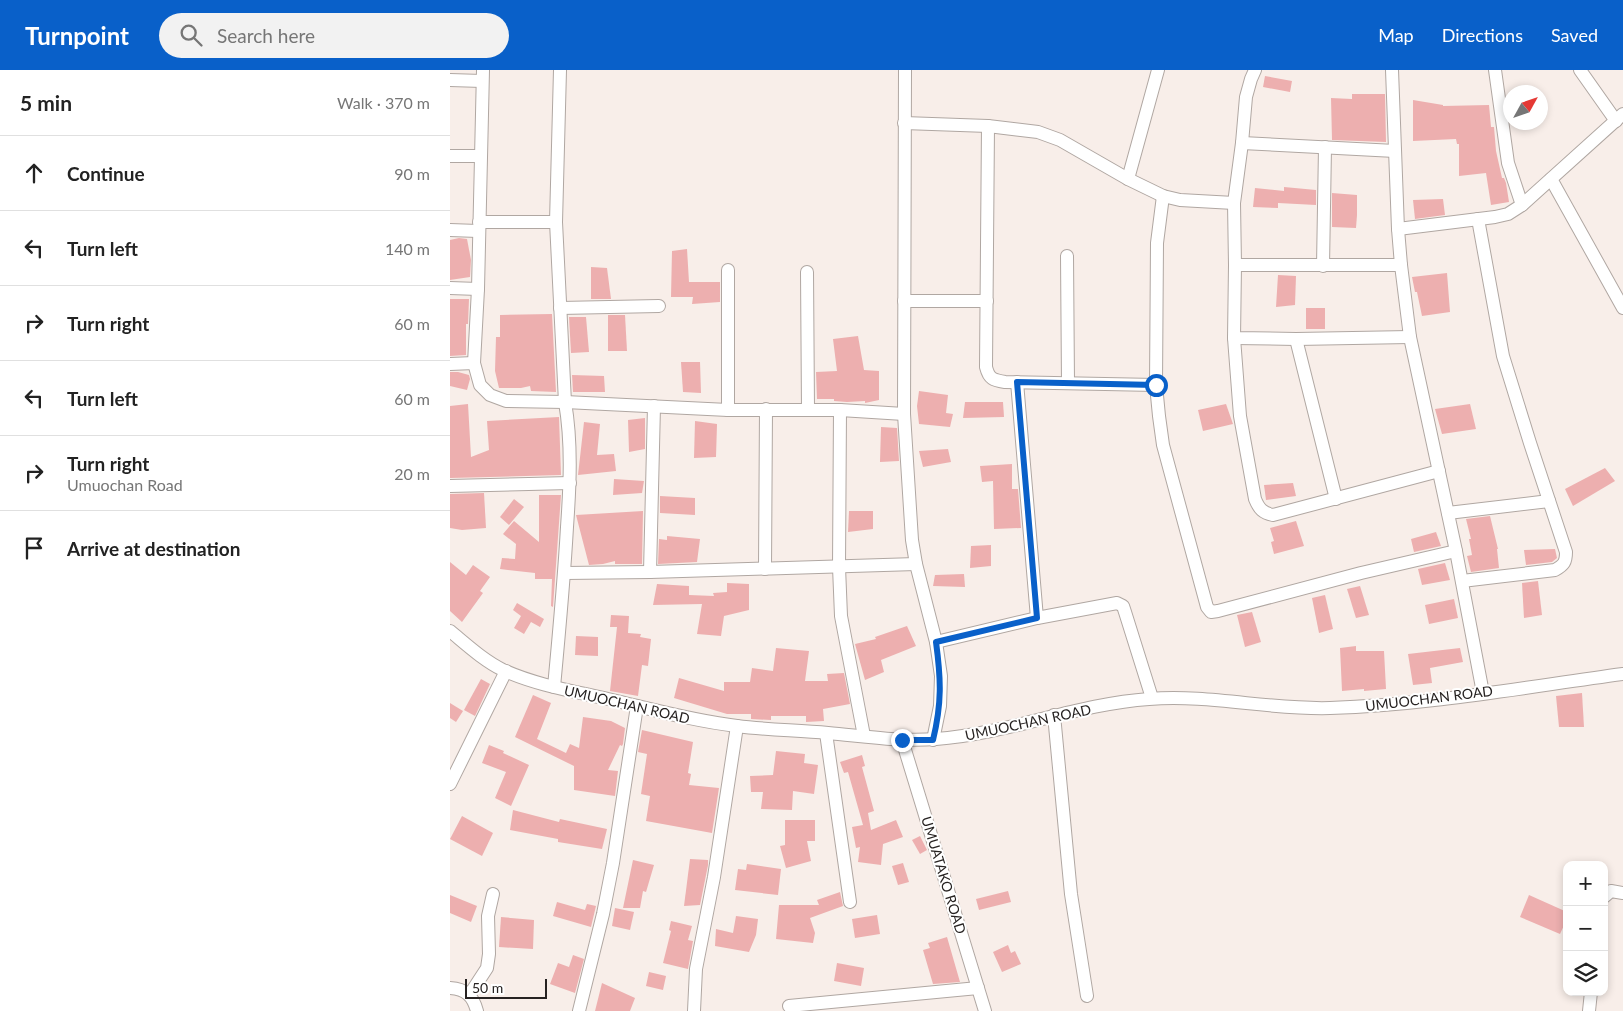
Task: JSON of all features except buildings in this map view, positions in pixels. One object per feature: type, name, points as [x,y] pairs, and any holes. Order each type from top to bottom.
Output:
[{"type":"street","points":[[554,687],[565,573],[570,483],[569,426],[565,402],[556,222],[560,70]]},
{"type":"street","points":[[905,70],[904,414],[912,540],[916,564],[936,642],[941,676],[940,706],[933,740]]},
{"type":"street","points":[[1128,179],[1158,70]]},
{"type":"street","points":[[1255,70],[1246,97],[1234,203],[1234,338],[1240,416],[1255,499],[1259,508],[1265,514],[1273,515],[1439,471]]},
{"type":"street","points":[[1392,70],[1398,229],[1410,337],[1456,551],[1483,692]]},
{"type":"street","points":[[1495,70],[1508,164],[1522,206]]},
{"type":"street","points":[[1398,229],[1502,216],[1522,206],[1619,117],[1580,70]]},
{"type":"street","points":[[450,80],[483,75],[478,288],[474,363],[480,384],[490,395],[506,401],[728,410],[840,410],[904,414]]},
{"type":"street","points":[[904,123],[988,126],[1038,132],[1060,140],[1128,179],[1163,196],[1180,200],[1234,203]]},
{"type":"street","points":[[988,126],[986,367],[988,375],[993,380],[1017,382],[1156,385]]},
{"type":"street","points":[[1242,143],[1395,151]]},
{"type":"street","points":[[1323,266],[1325,147]]},
{"type":"street","points":[[450,156],[480,156]]},
{"type":"street","points":[[1551,179],[1623,308]]},
{"type":"street","points":[[1163,196],[1157,243],[1156,385],[1158,416],[1207,607],[1211,612],[1361,573],[1456,551]]},
{"type":"street","points":[[1462,581],[1555,570],[1563,566],[1566,561],[1566,552],[1503,356],[1478,219]]},
{"type":"street","points":[[450,230],[478,226],[556,222]]},
{"type":"street","points":[[1067,256],[1068,383]]},
{"type":"street","points":[[1235,266],[1401,265]]},
{"type":"street","points":[[728,270],[728,410]]},
{"type":"street","points":[[808,272],[808,409]]},
{"type":"street","points":[[450,288],[478,288]]},
{"type":"street","points":[[904,301],[987,301]]},
{"type":"street","points":[[560,308],[659,306]]},
{"type":"street","points":[[1234,338],[1410,337]]},
{"type":"street","points":[[1296,339],[1336,499]]},
{"type":"street","points":[[450,364],[474,363]]},
{"type":"street","points":[[1017,382],[1037,618]]},
{"type":"street","points":[[650,572],[654,406]]},
{"type":"street","points":[[765,569],[766,409]]},
{"type":"street","points":[[840,410],[839,567],[841,616],[864,736]]},
{"type":"street","points":[[450,486],[570,483]]},
{"type":"street","points":[[1448,513],[1549,501]]},
{"type":"street","points":[[565,573],[916,564]]},
{"type":"street","points":[[936,642],[1037,618],[1117,602],[1123,606],[1152,698]]},
{"type":"street","name":"UMUOCHAN ROAD","points":[[450,631],[479,655],[506,671],[554,687],[692,718],[737,726],[902,740],[933,740],[965,736],[1054,715],[1152,698],[1182,698],[1288,707],[1326,708],[1365,706],[1623,674]]},
{"type":"street","points":[[450,784],[506,671]]},
{"type":"street","points":[[578,1011],[605,906],[637,706]]},
{"type":"street","points":[[1054,715],[1070,884],[1087,996]]},
{"type":"street","points":[[694,1011],[696,969],[714,877],[737,726]]},
{"type":"street","points":[[826,733],[850,902]]},
{"type":"street","name":"UMUATAKO ROAD","points":[[902,740],[985,1011]]},
{"type":"street","points":[[1608,894],[1611,891],[1623,893]]},
{"type":"street","points":[[470,994],[487,968],[489,954],[488,916],[494,894]]},
{"type":"street","points":[[450,988],[462,989],[470,994],[475,1002],[477,1011]]},
{"type":"street","points":[[790,1006],[978,988]]},
{"type":"street","points":[[1589,1011],[1591,996]]},
{"type":"route","points":[[902,740],[933,740],[940,706],[941,676],[936,642],[1037,618],[1017,382],[1156,385]]}]
